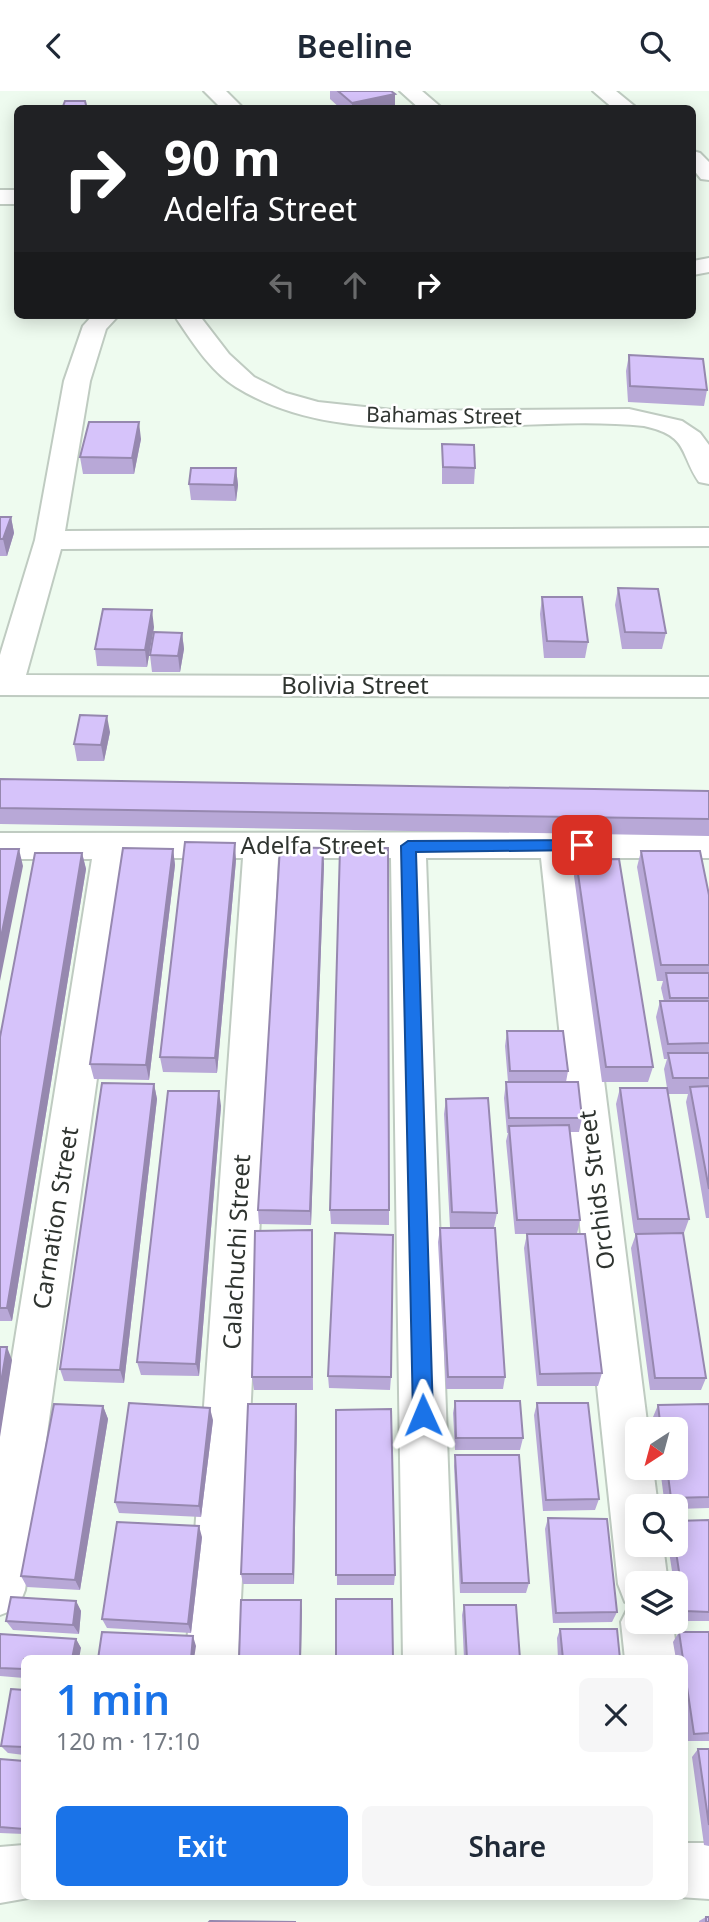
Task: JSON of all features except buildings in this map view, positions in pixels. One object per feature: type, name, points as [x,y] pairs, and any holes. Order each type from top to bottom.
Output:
[{"type":"street","points":[[214,91],[230,105]]},
{"type":"street","points":[[410,91],[428,105]]},
{"type":"street","points":[[603,91],[622,105]]},
{"type":"street","points":[[696,160],[709,174]]},
{"type":"street","points":[[3,685],[49,540],[77,381],[95,326],[103,319]]},
{"type":"street","name":"Bahamas Street","points":[[189,319],[223,363],[245,382],[272,396],[305,407],[418,419],[635,416],[685,433],[698,446],[709,475]]},
{"type":"street","points":[[202,508],[202,539]]},
{"type":"street","points":[[49,540],[709,537]]},
{"type":"street","name":"Bolivia Street","points":[[3,685],[84,699],[709,687]]},
{"type":"street","name":"Carnation Street","points":[[0,1590],[112,845]]},
{"type":"street","name":"Orchids Street","points":[[557,845],[632,1494]]},
{"type":"street","name":"Adelfa Street","points":[[0,846],[709,845]]},
{"type":"street","name":"Calachuchi Street","points":[[212,1655],[261,846]]},
{"type":"street","points":[[408,846],[429,1655]]},
{"type":"street","points":[[648,1634],[651,1655]]},
{"type":"street","points":[[688,1871],[709,1871]]},
{"type":"street","points":[[0,1875],[21,1873]]},
{"type":"route","points":[[423,1415],[408,846],[582,845]]}]
